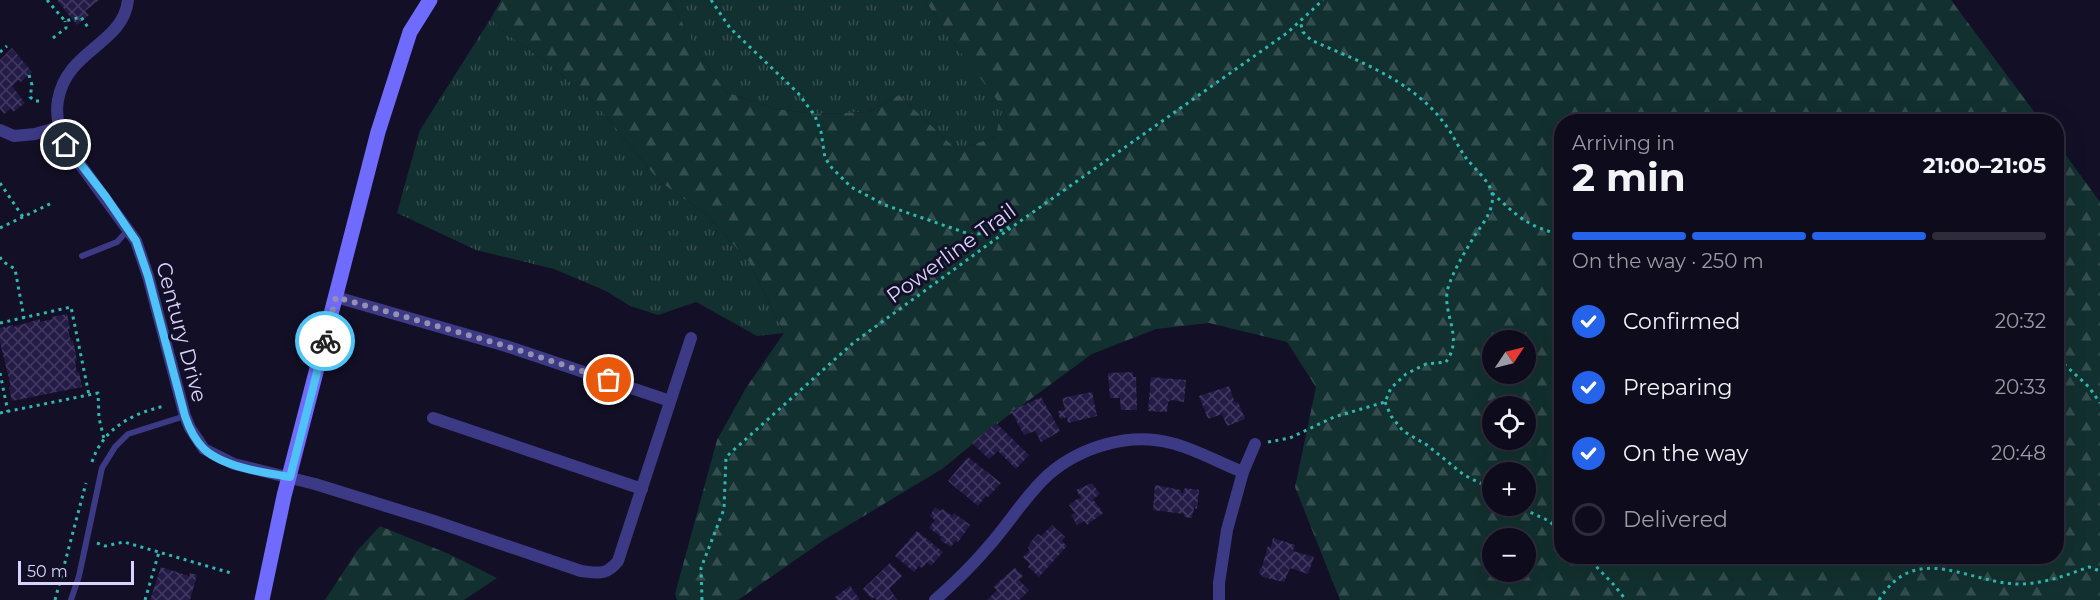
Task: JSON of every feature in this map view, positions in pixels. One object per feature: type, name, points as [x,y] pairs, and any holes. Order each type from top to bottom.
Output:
[{"type":"street","name":"Century Drive","points":[[128,0],[123,19],[114,30],[77,62],[62,82],[57,107],[59,127],[66,145],[128,229],[141,254],[185,416],[204,449],[234,464],[290,477],[430,520],[581,571],[600,574],[611,570],[618,561],[642,489]]},
{"type":"street","points":[[262,600],[290,477],[378,132],[411,32],[430,0]]},
{"type":"street","points":[[0,130],[14,136],[35,134],[59,127]]},
{"type":"street","points":[[336,297],[506,346],[670,401]]},
{"type":"street","points":[[433,418],[642,489],[691,338]]},
{"type":"street","points":[[935,600],[987,548],[1047,476],[1083,452],[1124,440],[1151,439],[1188,448],[1243,472]]},
{"type":"street","points":[[1219,600],[1223,554],[1243,472],[1255,444]]},
{"type":"lane","points":[[82,256],[117,242],[128,229]]},
{"type":"lane","points":[[71,600],[79,576],[102,468],[115,447],[128,434],[185,416]]},
{"type":"path","points":[[47,0],[65,21],[66,28],[53,38]]},
{"type":"path","points":[[711,0],[730,28],[798,93],[815,116],[825,158],[850,187],[885,205],[972,235],[1003,230],[1019,222]]},
{"type":"path","name":"Powerline Trail","points":[[702,600],[701,568],[724,509],[726,457],[853,343],[1019,222],[1287,33],[1323,0]]},
{"type":"path","points":[[65,21],[81,17],[89,29]]},
{"type":"path","points":[[1300,21],[1303,32],[1311,40],[1374,68],[1416,94],[1444,122],[1465,156],[1489,184],[1492,203],[1486,219],[1454,271],[1447,291],[1448,315],[1453,340],[1452,351],[1446,362],[1425,364],[1406,374],[1390,388],[1385,402],[1391,416],[1403,431],[1427,445],[1464,475],[1482,484]]},
{"type":"path","points":[[0,52],[7,46]]},
{"type":"path","points":[[29,75],[32,85],[30,97],[35,101],[40,101]]},
{"type":"path","points":[[0,183],[1,190],[23,217]]},
{"type":"path","points":[[1492,193],[1523,221],[1554,233]]},
{"type":"path","points":[[0,228],[54,202]]},
{"type":"path","points":[[0,257],[2,261],[15,269],[24,318]]},
{"type":"path","points":[[0,324],[71,307],[89,395]]},
{"type":"path","points":[[2064,364],[2089,387],[2100,404]]},
{"type":"path","points":[[0,373],[8,412]]},
{"type":"path","points":[[0,413],[98,393],[99,418],[104,439]]},
{"type":"path","points":[[1255,444],[1290,438],[1334,417],[1385,402]]},
{"type":"path","points":[[1536,515],[1554,526]]},
{"type":"path","points":[[87,539],[105,546],[124,542],[231,573]]},
{"type":"path","points":[[145,600],[159,552]]},
{"type":"path","points":[[1594,564],[1626,600]]},
{"type":"path","points":[[1879,600],[1906,572],[1939,567],[2021,584],[2057,579],[2089,567],[2100,571]]},
{"type":"green space","points":[[501,0],[670,0],[699,54],[726,92],[776,109],[817,114],[868,112],[899,95],[957,150],[995,137],[1003,108],[948,36],[925,0],[1951,0],[2036,114],[1554,114],[1554,564],[2064,564],[2064,153],[2100,202],[2100,600],[1340,600],[1295,487],[1316,387],[1287,342],[1209,323],[1156,329],[1092,354],[1006,417],[942,469],[824,540],[738,600],[677,600],[675,594],[717,440],[746,388],[784,333],[749,262],[707,215],[659,181],[597,105],[548,63],[500,29],[491,18]]},
{"type":"green space","points":[[670,0],[925,0],[948,36],[1004,108],[995,137],[957,150],[899,95],[868,112],[817,114],[776,109],[726,92],[699,54]]},
{"type":"green space","points":[[491,18],[500,29],[548,63],[597,105],[659,181],[707,215],[749,262],[784,333],[757,336],[696,302],[658,315],[630,306],[606,291],[554,269],[476,250],[397,213],[420,130]]},
{"type":"green space","points":[[380,526],[449,554],[497,578],[464,600],[325,600],[357,551]]},
{"type":"building","points":[[57,0],[99,0],[85,11],[89,15],[77,25]]},
{"type":"building","points":[[12,48],[32,72],[21,82],[19,80],[12,86],[25,103],[13,112],[11,108],[4,114],[0,109],[0,60]]},
{"type":"building","points":[[67,314],[70,329],[68,330],[71,341],[73,340],[77,373],[79,372],[82,387],[12,401],[9,387],[11,387],[0,342],[0,328],[13,325],[13,327],[40,319],[40,322]]},
{"type":"building","points":[[1133,372],[1133,377],[1136,377],[1137,410],[1121,410],[1120,398],[1110,398],[1108,373]]},
{"type":"building","points":[[1151,377],[1186,380],[1184,402],[1171,400],[1168,402],[1167,412],[1148,411]]},
{"type":"building","points":[[1229,386],[1235,403],[1238,402],[1245,419],[1227,426],[1222,414],[1208,419],[1199,396]]},
{"type":"building","points":[[1092,392],[1097,416],[1068,423],[1067,417],[1060,419],[1058,411],[1065,410],[1062,398]]},
{"type":"building","points":[[1041,397],[1060,431],[1041,442],[1035,431],[1024,435],[1011,411]]},
{"type":"building","points":[[996,423],[1029,455],[1016,469],[998,451],[989,459],[972,443]]},
{"type":"building","points":[[968,457],[1001,483],[978,506],[948,481]]},
{"type":"building","points":[[1092,483],[1100,494],[1093,499],[1103,513],[1087,525],[1085,521],[1077,525],[1071,515],[1075,513],[1069,505],[1081,498],[1076,490]]},
{"type":"building","points":[[1155,485],[1181,490],[1181,493],[1185,488],[1199,490],[1197,509],[1194,508],[1192,518],[1184,517],[1184,514],[1153,510]]},
{"type":"building","points":[[935,507],[941,511],[943,509],[952,516],[954,513],[970,525],[958,542],[955,541],[951,547],[940,540],[942,537],[929,528],[935,520],[930,516]]},
{"type":"building","points":[[1052,525],[1065,537],[1062,541],[1067,546],[1039,577],[1028,567],[1030,564],[1023,557],[1030,550],[1028,548],[1030,543],[1038,534],[1041,536]]},
{"type":"building","points":[[917,531],[943,552],[931,566],[927,562],[914,572],[895,556]]},
{"type":"building","points":[[1273,538],[1295,545],[1293,551],[1314,557],[1308,574],[1290,568],[1284,582],[1263,577],[1259,573]]},
{"type":"building","points":[[890,563],[902,576],[889,589],[898,600],[877,600],[874,597],[872,599],[863,589]]},
{"type":"building","points":[[161,567],[189,576],[190,573],[197,575],[190,600],[150,600]]},
{"type":"building","points":[[1015,568],[1023,576],[1019,580],[1029,590],[1019,600],[987,600],[997,590],[994,587],[996,584]]},
{"type":"building","points":[[850,586],[860,600],[837,600],[835,597]]},
{"type":"way so far","points":[[325,341],[336,297],[506,346],[609,380]]},
{"type":"route","points":[[66,145],[136,241],[148,276],[185,416],[204,449],[234,464],[290,477],[325,341]]}]
